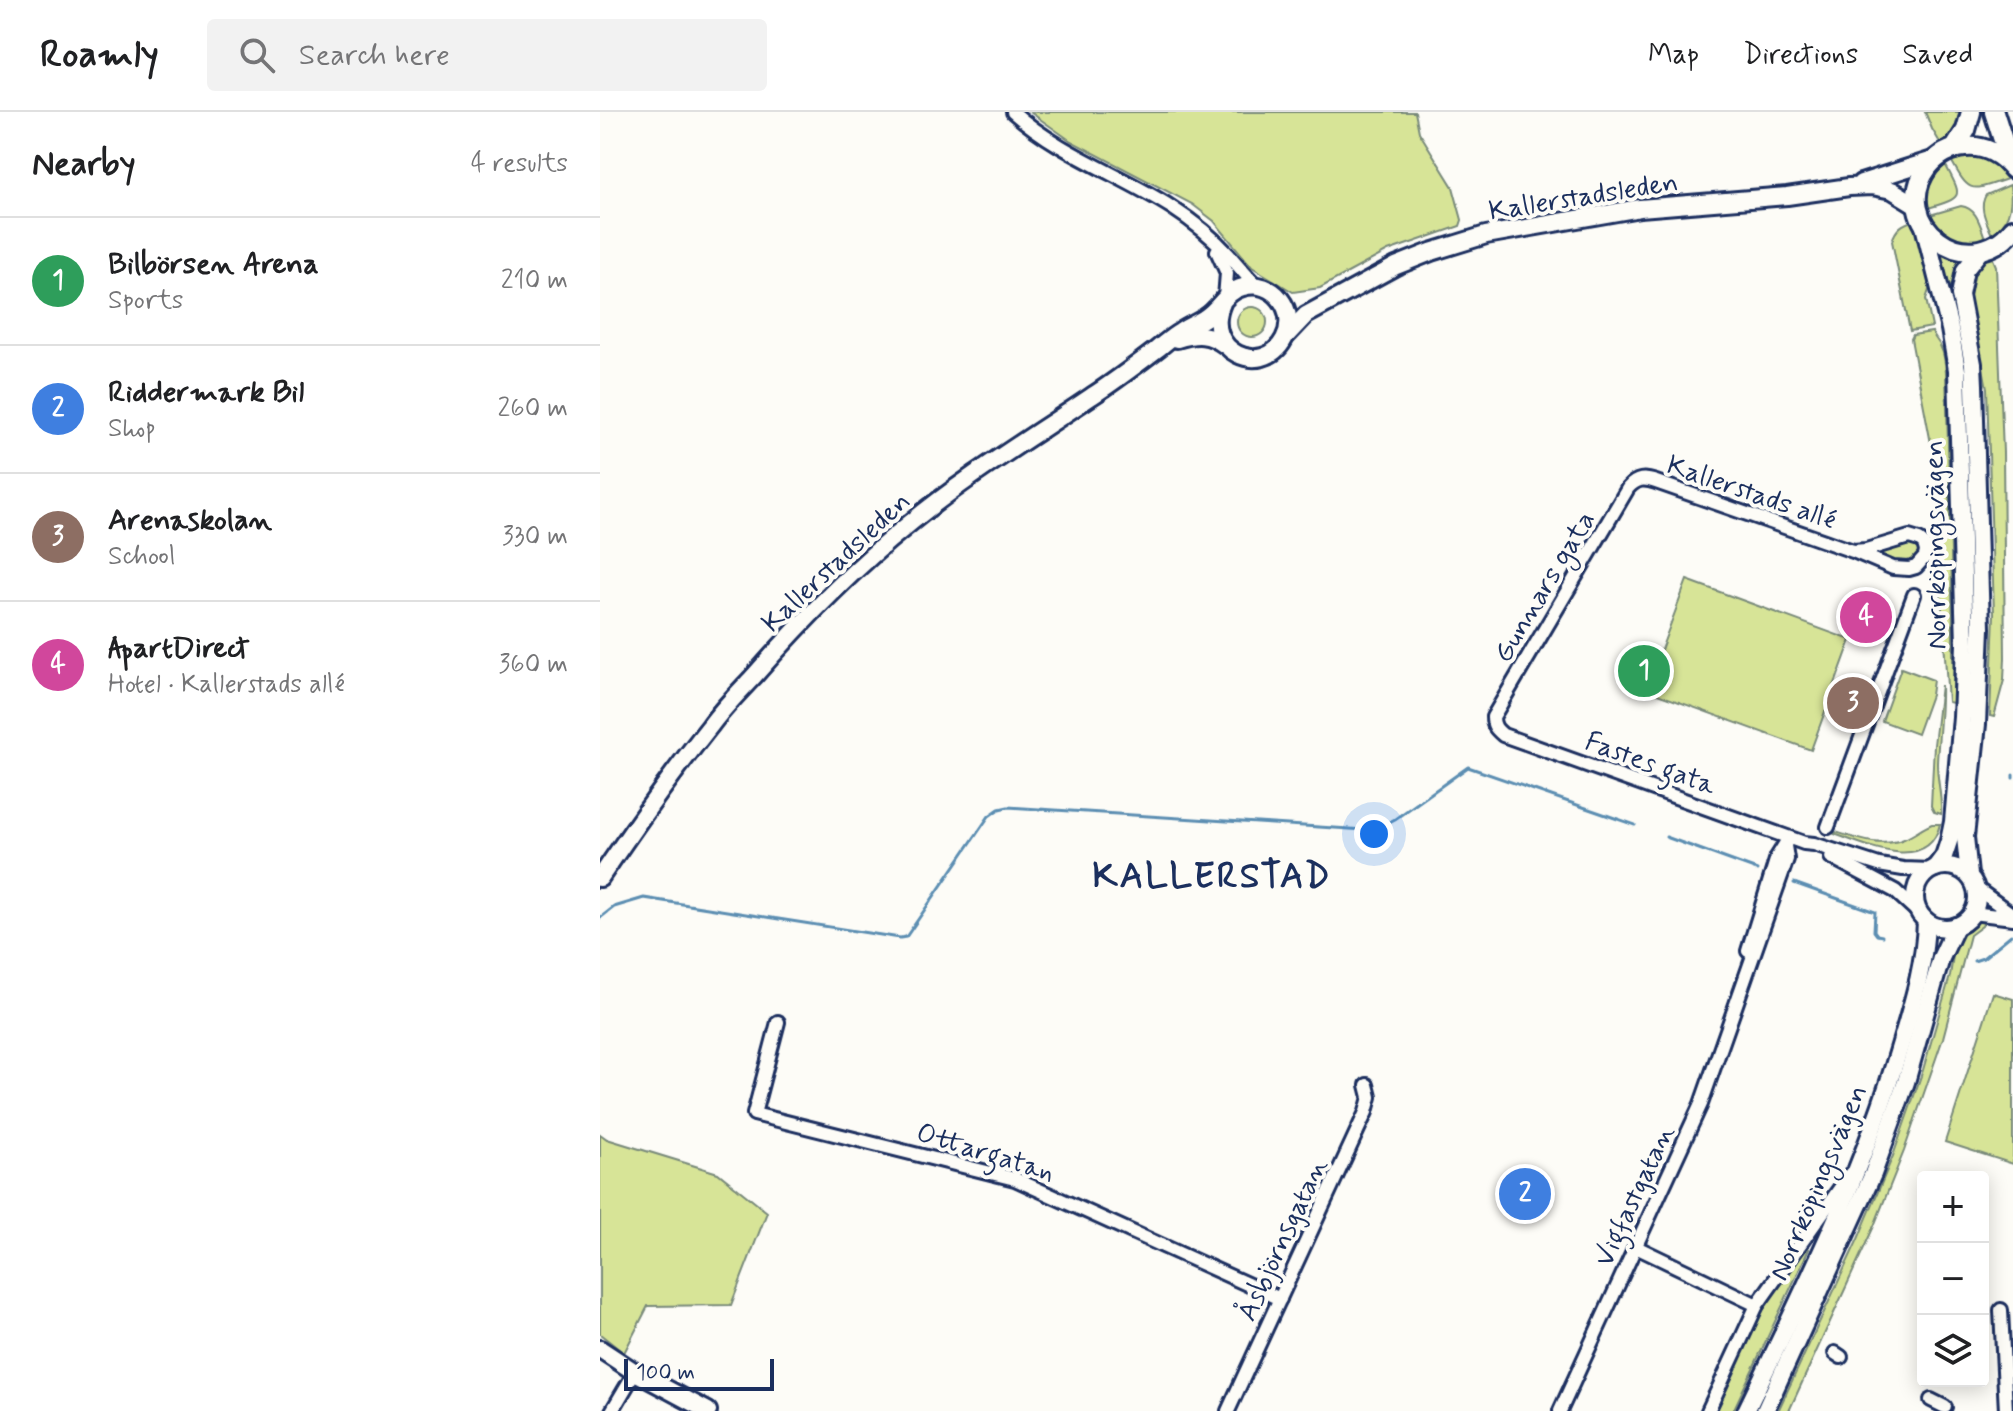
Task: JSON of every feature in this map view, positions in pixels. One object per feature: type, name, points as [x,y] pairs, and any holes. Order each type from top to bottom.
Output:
[{"type":"main road","points":[[1954,149],[1966,130],[1971,112]]},
{"type":"main road","points":[[1994,112],[2013,168]]},
{"type":"main road","points":[[2013,168],[1998,154],[1984,148],[1969,146],[1954,149],[1936,159],[1922,177],[1918,191],[1920,214],[1935,238],[1947,246],[1960,250],[1997,245],[2013,229]]},
{"type":"main road","name":"Kallerstadsleden","points":[[1849,187],[1936,159]]},
{"type":"main road","name":"Kallerstadsleden","points":[[1286,336],[1306,315],[1396,266],[1486,235],[1640,208],[1787,196],[1849,187],[1872,186],[1900,193],[1920,214]]},
{"type":"main road","name":"Norrköpingsvägen","points":[[1920,214],[1950,329],[1957,370],[1965,644],[1953,822],[1944,856],[1933,869]]},
{"type":"main road","name":"Norrköpingsvägen","points":[[1972,882],[1965,837],[1977,724],[1981,628],[1973,364],[1960,295],[1965,270],[1997,245]]},
{"type":"main road","points":[[1257,286],[1269,289],[1280,297],[1289,320],[1286,336],[1276,349],[1254,358],[1238,355],[1225,345],[1216,320],[1223,300],[1236,289],[1257,286]]},
{"type":"main road","name":"Kallerstadsleden","points":[[1280,297],[1301,304],[1337,298]]},
{"type":"main road","name":"Kallerstadsleden","points":[[600,878],[712,723],[779,647],[844,581],[908,524],[978,472],[1091,397],[1182,330],[1210,315],[1223,300]]},
{"type":"main road","name":"Kallerstadsleden","points":[[1165,344],[1202,334],[1225,345]]},
{"type":"main road","points":[[1952,866],[1972,882],[1977,901],[1965,922],[1945,928],[1935,926],[1920,911],[1919,882],[1933,869],[1952,866]]},
{"type":"main road","name":"Norrköpingsvägen","points":[[1746,1411],[1861,1159],[1890,1082],[1923,965],[1920,911]]},
{"type":"main road","name":"Norrköpingsvägen","points":[[1765,1411],[1873,1174],[1906,1082],[1941,958],[1956,926]]},
{"type":"main road","points":[[600,1349],[635,1372],[708,1411]]},
{"type":"street","points":[[1013,112],[1047,139],[1190,220],[1257,286]]},
{"type":"street","points":[[1210,238],[1227,273],[1223,300]]},
{"type":"street","name":"Kallerstads allé","points":[[1635,481],[1648,479],[1893,568],[1916,567],[1926,551],[1924,544],[1909,537],[1853,551]]},
{"type":"street","name":"Gunnars gata","points":[[1493,717],[1635,481]]},
{"type":"street","points":[[1828,827],[1914,595]]},
{"type":"street","name":"Fastes gata","points":[[1493,717],[1496,729],[1503,735],[1786,842],[1814,844],[1879,865],[1933,869]]},
{"type":"street","name":"Vigfastgatan","points":[[1560,1411],[1701,1104],[1787,859],[1786,842]]},
{"type":"street","name":"Fastes gata","points":[[1804,843],[1812,850],[1879,873],[1897,884],[1920,911]]},
{"type":"street","points":[[1972,882],[2013,917]]},
{"type":"street","points":[[1972,913],[2013,917]]},
{"type":"street","name":"Ottargatan","points":[[778,1022],[754,1114],[1015,1179],[1280,1299]]},
{"type":"street","name":"Åsbjörnsgatan","points":[[1228,1411],[1366,1112],[1370,1097],[1367,1085]]},
{"type":"street","points":[[1708,1411],[1757,1305],[1861,1159]]},
{"type":"street","points":[[1636,1247],[1757,1305]]},
{"type":"street","points":[[2001,1310],[2008,1361],[2006,1411]]},
{"type":"street","points":[[612,1411],[635,1372]]},
{"type":"street","points":[[1931,1400],[1945,1407]]},
{"type":"green space","points":[[1030,112],[1415,112],[1419,132],[1453,187],[1462,220],[1460,226],[1388,251],[1320,288],[1293,292],[1252,267],[1214,221],[1192,204],[1071,141]]},
{"type":"green space","points":[[1925,112],[1963,112],[1956,131],[1942,146],[1932,129]]},
{"type":"green space","points":[[1972,156],[1992,162],[2007,179],[1986,186],[1968,185],[1951,160]]},
{"type":"green space","points":[[1945,164],[1957,194],[1949,201],[1928,208],[1930,184]]},
{"type":"green space","points":[[2010,185],[2008,213],[1992,235],[1984,215],[1984,200],[1986,195]]},
{"type":"green space","points":[[1961,206],[1974,214],[1985,238],[1968,241],[1953,238],[1940,229],[1930,215]]},
{"type":"green space","points":[[1915,220],[1927,269],[1929,290],[1926,299],[1932,327],[1910,331],[1892,241],[1900,227]]},
{"type":"green space","points":[[1936,247],[1964,258],[1955,274],[1952,292],[1968,372],[1975,615],[1961,862],[1950,859],[1955,845],[1964,402]]},
{"type":"green space","points":[[1991,254],[1996,266],[2003,453],[2005,658],[2004,680],[1994,717],[1990,716],[1994,614],[1987,388],[1968,291],[1973,272]]},
{"type":"green space","points":[[1252,307],[1263,311],[1267,322],[1263,333],[1252,337],[1241,333],[1237,322],[1241,311]]},
{"type":"green space","points":[[1932,332],[1942,351],[1946,373],[1953,703],[1948,702],[1937,475],[1911,339],[1913,335]]},
{"type":"green space","points":[[1910,543],[1919,549],[1917,557],[1906,564],[1868,555]]},
{"type":"green space","points":[[1687,580],[1851,640],[1811,750],[1646,690]]},
{"type":"green space","points":[[1901,668],[1933,680],[1917,734],[1882,721]]},
{"type":"green space","points":[[1941,685],[1937,763],[1941,814],[1934,812],[1931,806]]},
{"type":"green space","points":[[1932,824],[1940,824],[1933,840],[1922,849],[1908,852],[1875,848],[1829,832],[1886,843],[1904,839]]},
{"type":"green space","points":[[1979,920],[1985,920],[1970,935],[1943,1038],[1874,1226],[1789,1411],[1778,1411],[1893,1156],[1923,1070],[1950,976],[1954,949],[1963,933]]},
{"type":"green space","points":[[1993,993],[2013,999],[2013,1164],[1945,1142]]},
{"type":"green space","points":[[600,1134],[607,1139],[718,1173],[767,1212],[731,1305],[648,1306],[624,1353],[600,1334]]},
{"type":"green space","points":[[1807,1245],[1809,1249],[1733,1411],[1714,1411],[1760,1314]]},
{"type":"waterway","points":[[600,918],[614,907],[644,898],[906,937],[989,816],[1008,807],[1365,830],[1395,819],[1468,767],[1635,825]]},
{"type":"waterway","points":[[1666,837],[1757,870]]},
{"type":"waterway","points":[[1794,883],[1875,912],[1874,931],[1882,936]]},
{"type":"waterway","points":[[1974,961],[1983,958],[2011,935]]},
{"type":"place","name":"ApartDirect","points":[[1866,617]]},
{"type":"place","name":"Bilbörsen Arena","points":[[1644,671]]},
{"type":"place","name":"Arenaskolan","points":[[1853,703]]},
{"type":"place","name":"Riddermark Bil","points":[[1525,1194]]},
{"type":"district","name":"KALLERSTAD","points":[[1212,874]]}]
